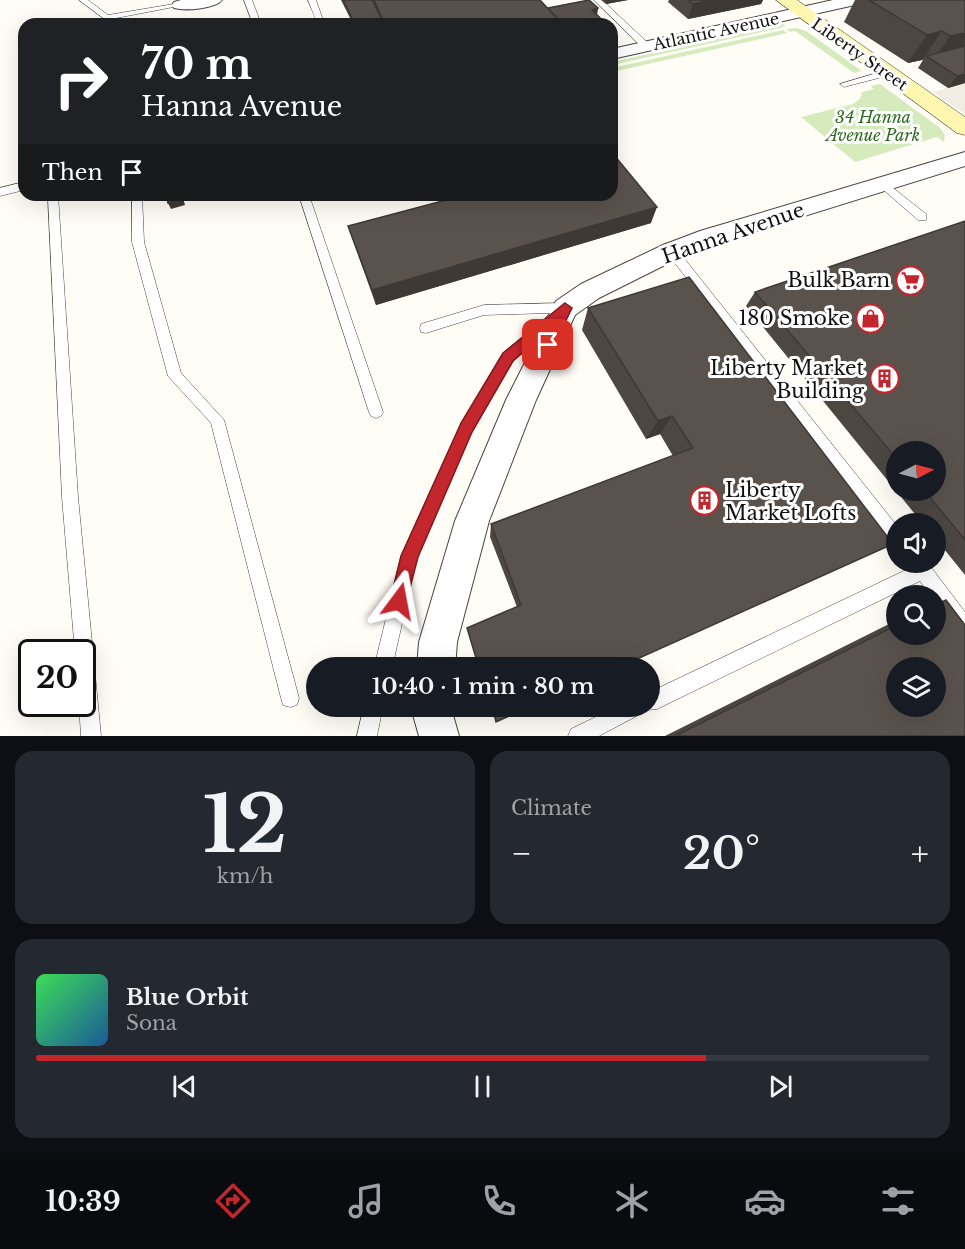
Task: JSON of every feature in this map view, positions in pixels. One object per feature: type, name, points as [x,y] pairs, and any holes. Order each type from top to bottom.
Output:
[{"type":"street","points":[[180,5],[209,0]]},
{"type":"street","name":"Atlantic Avenue","points":[[618,53],[793,6],[855,0]]},
{"type":"street","name":"Liberty Street","points":[[793,6],[965,128]]},
{"type":"street","name":"Hanna Avenue","points":[[565,308],[590,291],[672,251],[965,159]]},
{"type":"street","points":[[437,657],[438,642],[472,521],[521,400],[565,308]]},
{"type":"street","points":[[434,717],[439,736]]},
{"type":"lane","points":[[83,0],[106,18],[180,5]]},
{"type":"lane","points":[[248,0],[255,18]]},
{"type":"lane","points":[[312,0],[320,18]]},
{"type":"lane","points":[[598,0],[617,18]]},
{"type":"lane","points":[[618,19],[646,46]]},
{"type":"lane","points":[[844,84],[887,73]]},
{"type":"lane","points":[[883,184],[922,217]]},
{"type":"lane","points":[[0,192],[18,188]]},
{"type":"lane","points":[[53,201],[70,496],[90,736]]},
{"type":"lane","points":[[137,201],[138,242],[175,376],[217,420],[290,698]]},
{"type":"lane","points":[[306,201],[376,412]]},
{"type":"lane","points":[[672,251],[886,525]]},
{"type":"lane","points":[[426,328],[484,310],[565,308]]},
{"type":"lane","points":[[386,657],[409,556],[467,428],[508,357],[565,308]]},
{"type":"lane","points":[[660,697],[907,573]]},
{"type":"lane","points":[[924,573],[965,626]]},
{"type":"lane","points":[[367,736],[371,717]]},
{"type":"lane","points":[[578,736],[617,717]]},
{"type":"green space","points":[[784,24],[785,26],[618,64],[618,61]]},
{"type":"green space","points":[[796,28],[806,31],[862,71],[854,73],[795,31],[790,32],[786,29]]},
{"type":"green space","points":[[783,30],[787,33],[618,71],[618,67]]},
{"type":"green space","name":"34 Hanna Avenue Park","points":[[880,84],[940,128],[945,135],[944,142],[937,137],[855,162],[801,117],[853,104],[860,99],[862,92],[874,89],[871,86]]},
{"type":"shaded area","points":[[965,83],[965,114],[933,92]]},
{"type":"building","points":[[343,0],[372,0],[381,18],[352,18]]},
{"type":"building","points":[[374,0],[540,0],[556,18],[382,18]]},
{"type":"building","points":[[589,0],[598,8],[592,10],[600,18],[557,18],[548,8]]},
{"type":"building","points":[[689,0],[710,0],[693,4]]},
{"type":"building","points":[[869,0],[965,0],[965,33],[950,36],[942,31],[927,35]]},
{"type":"building","points":[[965,46],[965,74],[957,76],[926,56]]},
{"type":"building","points":[[618,160],[657,207],[372,290],[348,226],[442,201],[618,201]]},
{"type":"building","name":"Liberty Market Building","points":[[965,221],[965,540],[946,517],[946,513],[943,513],[933,501],[946,501],[946,441],[886,441],[886,446],[755,292]]},
{"type":"building","name":"Liberty Market Lofts","points":[[689,277],[886,535],[886,547],[641,657],[476,657],[467,628],[521,605],[491,524],[693,448],[672,416],[658,421],[588,308]]},
{"type":"building","points":[[946,600],[965,625],[965,736],[675,736],[886,630],[886,645],[946,645]]},
{"type":"building","points":[[495,717],[507,717],[496,722]]},
{"type":"place","name":"Bulk Barn","points":[[911,280]]},
{"type":"place","name":"180 Smoke","points":[[871,318]]},
{"type":"place","name":"Liberty Market Building","points":[[885,379]]},
{"type":"place","name":"Liberty Market Lofts","points":[[704,501]]},
{"type":"route","points":[[399,601],[409,556],[467,428],[508,357],[565,308],[548,345]]}]
